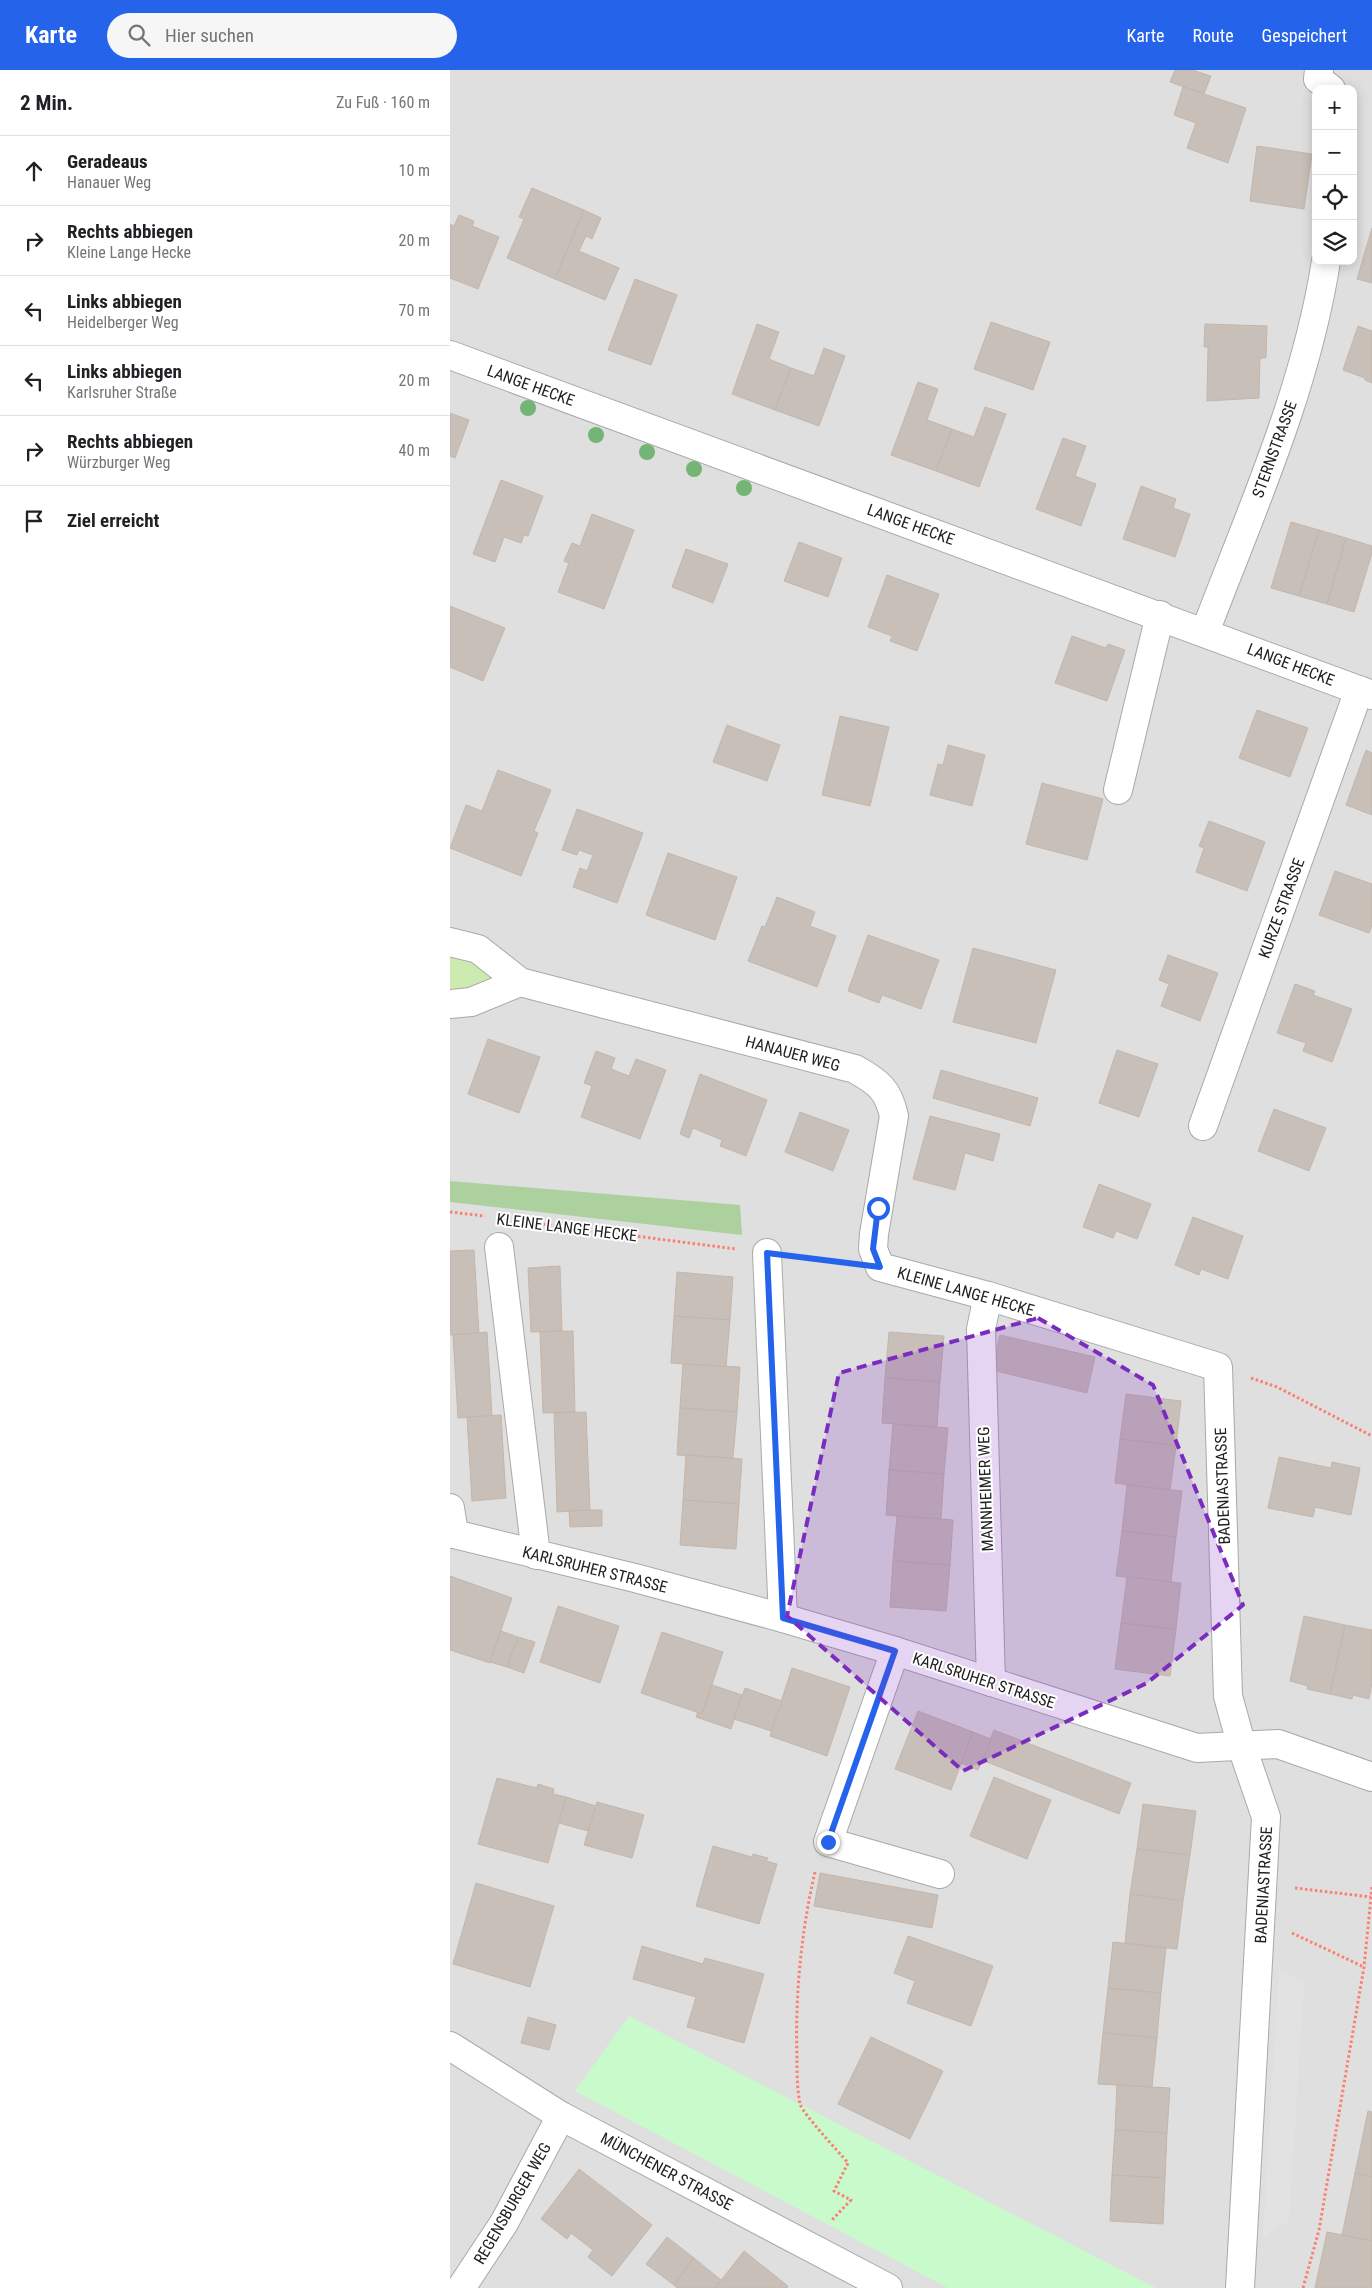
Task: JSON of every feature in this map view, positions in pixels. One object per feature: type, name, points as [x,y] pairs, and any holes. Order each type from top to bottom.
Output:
[{"type":"street","points":[[1319,70],[1318,79],[1326,85]]},
{"type":"street","name":"STERNSTRASSE","points":[[1205,632],[1284,424],[1315,321],[1325,265]]},
{"type":"street","name":"LANGE HECKE","points":[[450,355],[1366,692]]},
{"type":"street","points":[[1118,790],[1160,615]]},
{"type":"street","name":"KURZE STRASSE","points":[[1204,1126],[1366,692]]},
{"type":"street","name":"HANAUER WEG","points":[[450,942],[478,949],[520,982],[855,1069],[870,1077],[885,1089],[891,1102],[894,1116],[874,1234],[873,1249],[880,1267]]},
{"type":"street","points":[[450,1004],[471,1002],[520,982]]},
{"type":"street","points":[[499,1247],[536,1555]]},
{"type":"street","points":[[767,1253],[783,1618]]},
{"type":"street","name":"KLEINE LANGE HECKE","points":[[880,1267],[988,1296],[1218,1367]]},
{"type":"street","name":"MANNHEIMER WEG","points":[[988,1296],[981,1329],[991,1682]]},
{"type":"street","name":"BADENIASTRASSE","points":[[1218,1367],[1228,1696],[1242,1746],[1266,1817],[1240,2288]]},
{"type":"street","name":"KARLSRUHER STRASSE","points":[[451,1525],[536,1555],[635,1578],[895,1651],[1197,1748],[1278,1744],[1372,1777]]},
{"type":"street","points":[[895,1651],[828,1842],[940,1874]]},
{"type":"street","name":"MÜNCHENER STRASSE","points":[[450,2046],[561,2116],[888,2288]]},
{"type":"street","name":"REGENSBURGER WEG","points":[[461,2288],[504,2223],[561,2116]]},
{"type":"path","name":"KLEINE LANGE HECKE","points":[[450,1212],[489,1217]]},
{"type":"path","name":"KLEINE LANGE HECKE","points":[[509,1220],[880,1267]]},
{"type":"path","points":[[1218,1367],[1277,1387],[1372,1436]]},
{"type":"path","points":[[816,2249],[828,2224],[851,2200],[834,2191],[848,2163],[801,2105],[797,2072],[796,2017],[806,1920],[816,1868],[828,1842]]},
{"type":"path","points":[[1263,1884],[1371,1897]]},
{"type":"path","points":[[1303,2288],[1319,2230],[1364,1967],[1372,1887]]},
{"type":"path","points":[[1261,1919],[1364,1967]]},
{"type":"highlighted area","points":[[1038,1318],[1153,1385],[1243,1605],[1147,1683],[963,1771],[787,1616],[839,1373]]},
{"type":"shaded area","points":[[450,70],[1372,70],[1372,2288],[450,2288]]},
{"type":"shaded area","points":[[1279,1971],[1304,1982],[1289,2220],[1263,2237]]},
{"type":"green space","points":[[450,957],[490,969],[496,975],[490,984],[450,993]]},
{"type":"green space","points":[[450,1181],[740,1205],[742,1235],[450,1202]]},
{"type":"green space","points":[[629,2016],[1156,2288],[948,2288],[575,2091]]},
{"type":"building","points":[[1175,70],[1192,70],[1211,76],[1204,94],[1170,82]]},
{"type":"building","points":[[1183,87],[1246,108],[1228,163],[1187,148],[1196,123],[1174,115]]},
{"type":"building","points":[[1257,146],[1312,154],[1304,209],[1250,201]]},
{"type":"building","points":[[532,188],[584,210],[555,279],[507,258],[524,219],[519,217]]},
{"type":"building","points":[[584,210],[601,218],[592,239],[586,236],[579,251],[619,268],[605,300],[555,279]]},
{"type":"building","points":[[459,215],[474,221],[472,226],[499,237],[478,289],[450,278],[450,224],[454,226]]},
{"type":"building","points":[[1372,228],[1372,283],[1357,279]]},
{"type":"building","points":[[635,279],[677,295],[651,365],[608,350]]},
{"type":"building","points":[[991,322],[1050,342],[1033,390],[974,369]]},
{"type":"building","points":[[757,324],[779,332],[769,359],[791,368],[775,410],[732,394]]},
{"type":"building","points":[[1205,324],[1267,326],[1266,358],[1260,358],[1259,398],[1207,401],[1208,347],[1204,347]]},
{"type":"building","points":[[1358,326],[1372,331],[1372,383],[1365,380],[1365,378],[1343,370]]},
{"type":"building","points":[[824,348],[845,356],[819,426],[775,410],[791,368],[814,376]]},
{"type":"building","points":[[918,382],[938,389],[927,420],[952,429],[936,471],[891,455]]},
{"type":"building","points":[[985,407],[1006,414],[979,487],[936,471],[952,429],[974,437]]},
{"type":"building","points":[[450,413],[469,420],[455,458],[450,456]]},
{"type":"building","points":[[1063,438],[1086,446],[1075,476],[1096,484],[1081,526],[1036,509]]},
{"type":"building","points":[[501,480],[543,496],[528,536],[524,535],[521,543],[504,537],[495,562],[473,554]]},
{"type":"building","points":[[1141,486],[1176,499],[1173,508],[1190,514],[1175,557],[1123,539]]},
{"type":"building","points":[[592,514],[634,530],[604,609],[558,592],[569,563],[564,561],[572,543],[580,546]]},
{"type":"building","points":[[1291,522],[1319,530],[1299,596],[1271,588]]},
{"type":"building","points":[[1319,530],[1346,538],[1327,604],[1299,596]]},
{"type":"building","points":[[1346,538],[1372,546],[1372,553],[1354,612],[1327,604]]},
{"type":"building","points":[[799,542],[842,558],[828,597],[784,581]]},
{"type":"building","points":[[686,549],[728,564],[713,603],[672,587]]},
{"type":"building","points":[[887,575],[939,594],[917,651],[890,641],[892,636],[868,627]]},
{"type":"building","points":[[450,606],[505,628],[483,681],[450,667]]},
{"type":"building","points":[[1072,636],[1106,648],[1108,644],[1125,650],[1107,701],[1055,683]]},
{"type":"building","points":[[1257,710],[1308,728],[1290,777],[1239,758]]},
{"type":"building","points":[[840,716],[889,727],[870,806],[822,795]]},
{"type":"building","points":[[727,725],[780,745],[767,781],[713,762]]},
{"type":"building","points":[[948,745],[985,755],[972,806],[930,795],[938,764],[943,765]]},
{"type":"building","points":[[1366,750],[1372,753],[1372,815],[1346,805]]},
{"type":"building","points":[[498,770],[551,790],[534,831],[538,833],[521,876],[450,848],[466,805],[482,811]]},
{"type":"building","points":[[1042,783],[1103,799],[1087,860],[1026,844]]},
{"type":"building","points":[[577,809],[643,833],[617,903],[573,887],[580,868],[587,871],[593,855],[579,850],[577,855],[562,850]]},
{"type":"building","points":[[1209,821],[1265,842],[1247,891],[1196,872],[1204,848],[1199,846]]},
{"type":"building","points":[[668,853],[737,877],[715,940],[646,915]]},
{"type":"building","points":[[1335,871],[1372,884],[1372,925],[1369,933],[1319,915]]},
{"type":"building","points":[[777,897],[815,912],[810,926],[836,936],[817,987],[748,961],[762,926],[765,927]]},
{"type":"building","points":[[868,935],[939,960],[921,1009],[882,995],[879,1003],[848,991]]},
{"type":"building","points":[[973,948],[1056,970],[1036,1043],[953,1022]]},
{"type":"building","points":[[1168,955],[1218,973],[1200,1021],[1161,1006],[1169,984],[1159,980]]},
{"type":"building","points":[[1295,984],[1315,991],[1313,995],[1352,1009],[1332,1062],[1303,1051],[1306,1043],[1277,1033]]},
{"type":"building","points":[[488,1039],[540,1057],[519,1113],[468,1094]]},
{"type":"building","points":[[1117,1050],[1158,1064],[1139,1117],[1099,1103]]},
{"type":"building","points":[[596,1051],[615,1058],[611,1069],[629,1076],[636,1059],[666,1070],[640,1139],[581,1117],[592,1086],[584,1083]]},
{"type":"building","points":[[941,1070],[1038,1098],[1030,1126],[933,1098]]},
{"type":"building","points":[[700,1074],[767,1100],[746,1156],[720,1146],[722,1140],[693,1128],[689,1138],[680,1134]]},
{"type":"building","points":[[1274,1109],[1326,1128],[1309,1171],[1258,1151]]},
{"type":"building","points":[[800,1112],[849,1130],[833,1171],[785,1152]]},
{"type":"building","points":[[930,1116],[1000,1134],[993,1161],[965,1153],[955,1190],[913,1179]]},
{"type":"building","points":[[1099,1184],[1151,1204],[1137,1239],[1116,1231],[1113,1238],[1083,1227]]},
{"type":"building","points":[[1193,1217],[1243,1236],[1228,1279],[1201,1269],[1199,1275],[1175,1265]]},
{"type":"building","points":[[474,1250],[479,1333],[450,1335],[450,1251]]},
{"type":"building","points":[[560,1266],[562,1331],[531,1332],[528,1268]]},
{"type":"building","points":[[677,1272],[733,1277],[730,1320],[674,1316]]},
{"type":"building","points":[[674,1316],[730,1320],[726,1367],[671,1363]]},
{"type":"building","points":[[573,1331],[575,1412],[543,1413],[540,1332]]},
{"type":"building","points":[[487,1332],[492,1416],[458,1418],[453,1335]]},
{"type":"building","points":[[889,1332],[944,1336],[940,1382],[885,1378]]},
{"type":"building","points":[[1000,1335],[1095,1357],[1087,1393],[992,1370]]},
{"type":"building","points":[[683,1364],[740,1367],[737,1412],[680,1408]]},
{"type":"building","points":[[885,1378],[940,1382],[937,1427],[882,1423]]},
{"type":"building","points":[[1126,1394],[1181,1401],[1176,1446],[1120,1439]]},
{"type":"building","points":[[680,1408],[737,1412],[733,1458],[677,1455]]},
{"type":"building","points":[[586,1412],[590,1510],[557,1512],[554,1413]]},
{"type":"building","points":[[501,1415],[506,1498],[472,1501],[467,1417]]},
{"type":"building","points":[[893,1424],[948,1428],[944,1474],[889,1470]]},
{"type":"building","points":[[1120,1439],[1176,1446],[1170,1490],[1115,1483]]},
{"type":"building","points":[[686,1455],[742,1459],[739,1504],[683,1500]]},
{"type":"building","points":[[1279,1457],[1331,1468],[1332,1462],[1360,1468],[1351,1515],[1315,1507],[1313,1517],[1268,1508]]},
{"type":"building","points":[[889,1470],[944,1474],[941,1519],[886,1515]]},
{"type":"building","points":[[1127,1485],[1182,1491],[1176,1537],[1122,1531]]},
{"type":"building","points":[[683,1500],[739,1504],[736,1549],[680,1545]]},
{"type":"building","points":[[602,1510],[602,1526],[570,1527],[569,1511]]},
{"type":"building","points":[[897,1516],[953,1520],[950,1565],[893,1561]]},
{"type":"building","points":[[1122,1531],[1176,1537],[1171,1582],[1116,1576]]},
{"type":"building","points":[[893,1561],[950,1565],[946,1611],[890,1607]]},
{"type":"building","points":[[450,1576],[512,1598],[490,1663],[450,1650]]},
{"type":"building","points":[[1127,1577],[1181,1583],[1176,1629],[1121,1623]]},
{"type":"building","points":[[558,1606],[619,1626],[600,1683],[540,1662]]},
{"type":"building","points":[[1304,1616],[1345,1625],[1330,1694],[1307,1689],[1308,1686],[1290,1681]]},
{"type":"building","points":[[1121,1623],[1176,1629],[1170,1676],[1115,1669]]},
{"type":"building","points":[[1345,1625],[1372,1630],[1372,1683],[1369,1699],[1353,1695],[1352,1699],[1330,1694]]},
{"type":"building","points":[[501,1631],[518,1637],[507,1667],[490,1662]]},
{"type":"building","points":[[662,1632],[723,1652],[702,1714],[641,1693]]},
{"type":"building","points":[[518,1637],[535,1642],[524,1673],[507,1667]]},
{"type":"building","points":[[792,1668],[850,1687],[827,1756],[770,1736]]},
{"type":"building","points":[[712,1685],[742,1695],[731,1729],[696,1717],[698,1712],[702,1714]]},
{"type":"building","points":[[745,1688],[782,1701],[771,1731],[734,1719]]},
{"type":"building","points":[[918,1711],[973,1732],[951,1790],[895,1769]]},
{"type":"building","points":[[994,1730],[1131,1783],[1119,1814],[982,1760]]},
{"type":"building","points":[[973,1732],[991,1739],[978,1770],[961,1763]]},
{"type":"building","points":[[994,1777],[1051,1800],[1027,1859],[970,1836]]},
{"type":"building","points":[[497,1778],[537,1788],[538,1784],[554,1789],[553,1794],[566,1797],[548,1863],[478,1844]]},
{"type":"building","points":[[566,1797],[596,1806],[588,1831],[559,1823]]},
{"type":"building","points":[[597,1802],[644,1815],[632,1858],[584,1845]]},
{"type":"building","points":[[1143,1804],[1196,1811],[1190,1855],[1137,1849]]},
{"type":"building","points":[[713,1846],[752,1857],[753,1854],[768,1858],[766,1861],[777,1864],[759,1924],[696,1906]]},
{"type":"building","points":[[1137,1849],[1190,1855],[1183,1901],[1130,1894]]},
{"type":"building","points":[[820,1873],[938,1895],[932,1928],[814,1906]]},
{"type":"building","points":[[476,1883],[554,1906],[530,1987],[453,1964]]},
{"type":"building","points":[[1130,1894],[1183,1901],[1177,1949],[1125,1943]]},
{"type":"building","points":[[908,1936],[993,1966],[971,2026],[907,2003],[915,1981],[894,1973]]},
{"type":"building","points":[[1113,1942],[1166,1948],[1161,1993],[1108,1988]]},
{"type":"building","points":[[642,1946],[703,1964],[705,1958],[764,1974],[744,2043],[687,2027],[696,1997],[633,1979]]},
{"type":"building","points":[[1108,1988],[1161,1993],[1157,2038],[1103,2033]]},
{"type":"building","points":[[528,2017],[556,2025],[549,2050],[521,2043]]},
{"type":"building","points":[[1103,2033],[1157,2038],[1152,2087],[1098,2084]]},
{"type":"building","points":[[871,2037],[943,2071],[910,2139],[838,2104]]},
{"type":"building","points":[[1117,2085],[1170,2088],[1167,2133],[1115,2130]]},
{"type":"building","points":[[1368,2111],[1372,2112],[1372,2177],[1355,2173]]},
{"type":"building","points":[[1115,2130],[1167,2133],[1165,2178],[1112,2175]]},
{"type":"building","points":[[579,2169],[652,2225],[612,2276],[588,2257],[593,2250],[571,2233],[567,2239],[541,2219]]},
{"type":"building","points":[[1355,2173],[1372,2177],[1372,2241],[1342,2235]]},
{"type":"building","points":[[1112,2175],[1165,2178],[1163,2224],[1110,2221]]},
{"type":"building","points":[[1327,2232],[1372,2241],[1372,2288],[1315,2288]]},
{"type":"building","points":[[667,2237],[694,2258],[674,2285],[646,2264]]},
{"type":"building","points":[[744,2251],[788,2286],[787,2288],[715,2288]]},
{"type":"building","points":[[694,2258],[721,2280],[715,2288],[677,2288],[674,2285]]},
{"type":"route","points":[[828,1842],[895,1651],[783,1618],[767,1253],[880,1267],[873,1249],[878,1208]]}]
